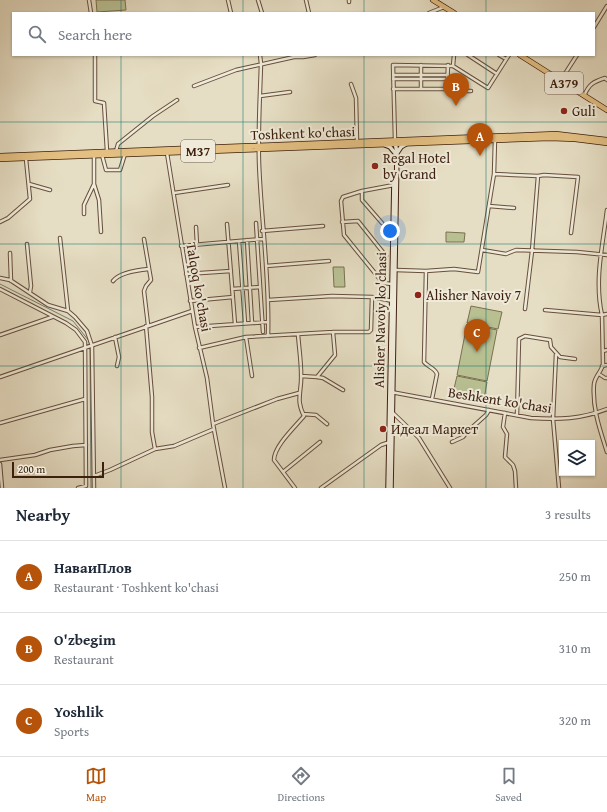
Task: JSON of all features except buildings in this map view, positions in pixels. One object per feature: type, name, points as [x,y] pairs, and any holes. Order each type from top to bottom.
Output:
[{"type":"highway","points":[[433,0],[452,12]]},
{"type":"highway","name":"A379","points":[[522,56],[607,110]]},
{"type":"highway","name":"Toshkent ko'chasi","points":[[259,147],[358,142],[406,144],[556,134],[607,140]]},
{"type":"highway","name":"Toshkent ko'chasi","points":[[0,156],[107,151],[384,144],[495,138],[565,138],[607,143]]},
{"type":"highway","name":"Toshkent ko'chasi","points":[[0,159],[125,154],[167,150]]},
{"type":"main road","name":"Alisher Navoiy ko'chasi","points":[[391,488],[392,284],[396,153],[395,143]]},
{"type":"main road","points":[[384,144],[396,153],[401,146],[406,144]]},
{"type":"main road","name":"Alisher Navoiy ko'chasi","points":[[393,301],[396,270],[395,185]]},
{"type":"main road","name":"Alisher Navoiy ko'chasi","points":[[388,488],[391,442]]},
{"type":"street","points":[[89,0],[91,12]]},
{"type":"street","points":[[228,0],[231,12]]},
{"type":"street","points":[[258,0],[262,12]]},
{"type":"street","points":[[306,0],[310,12]]},
{"type":"street","points":[[595,25],[607,6]]},
{"type":"street","points":[[432,12],[444,7]]},
{"type":"street","points":[[95,56],[95,101],[104,103],[107,151]]},
{"type":"street","points":[[260,56],[259,147],[262,231],[268,300],[268,336]]},
{"type":"street","points":[[194,86],[236,70],[294,57],[309,56]]},
{"type":"street","points":[[453,66],[454,56]]},
{"type":"street","points":[[470,56],[497,74]]},
{"type":"street","points":[[502,56],[506,59]]},
{"type":"street","points":[[395,143],[393,65],[453,66],[488,88],[508,56]]},
{"type":"street","points":[[561,81],[576,56]]},
{"type":"street","points":[[421,65],[421,89]]},
{"type":"street","points":[[394,89],[445,89],[447,88],[448,65]]},
{"type":"street","points":[[393,75],[448,75]]},
{"type":"street","points":[[584,96],[588,86],[598,80],[605,78],[607,80]]},
{"type":"street","points":[[393,79],[447,80],[461,91],[471,91]]},
{"type":"street","points":[[351,84],[356,98],[358,142]]},
{"type":"street","points":[[260,96],[290,92]]},
{"type":"street","points":[[116,151],[118,144],[153,116],[177,100]]},
{"type":"street","points":[[396,270],[426,271],[454,269],[478,272],[494,174],[495,138]]},
{"type":"street","name":"Talqoq ko'chasi","points":[[167,150],[190,301],[206,378],[225,488]]},
{"type":"street","points":[[102,155],[106,170],[120,170],[125,154]]},
{"type":"street","points":[[94,155],[94,184],[99,200],[101,232]]},
{"type":"street","points":[[0,222],[8,218],[30,200],[30,184],[25,158]]},
{"type":"street","points":[[494,174],[578,177],[571,233]]},
{"type":"street","points":[[525,309],[532,251],[538,176]]},
{"type":"street","points":[[30,184],[50,190]]},
{"type":"street","points":[[84,214],[84,205],[94,184]]},
{"type":"street","points":[[174,193],[228,185]]},
{"type":"street","points":[[392,284],[383,283],[344,235],[341,201],[343,197],[362,191],[395,185]]},
{"type":"street","points":[[362,191],[362,200],[382,223]]},
{"type":"street","points":[[489,206],[514,208]]},
{"type":"street","points":[[607,210],[599,272],[602,315],[602,366],[594,384],[595,413],[607,452]]},
{"type":"street","points":[[342,222],[358,221],[386,256]]},
{"type":"street","points":[[256,223],[263,332]]},
{"type":"street","points":[[227,224],[235,324]]},
{"type":"street","points":[[262,231],[323,226]]},
{"type":"street","points":[[196,227],[197,245]]},
{"type":"street","points":[[60,238],[68,311]]},
{"type":"street","points":[[144,239],[151,280],[144,291],[151,376],[152,432],[156,449]]},
{"type":"street","points":[[181,246],[263,239]]},
{"type":"street","points":[[247,240],[252,323]]},
{"type":"street","points":[[239,241],[245,323]]},
{"type":"street","points":[[27,244],[31,286],[30,292]]},
{"type":"street","points":[[482,250],[506,254],[516,250],[577,252],[607,255]]},
{"type":"street","points":[[10,253],[11,281]]},
{"type":"street","points":[[266,266],[328,261]]},
{"type":"street","points":[[113,281],[116,277],[149,268]]},
{"type":"street","points":[[186,274],[231,271]]},
{"type":"street","points":[[426,271],[424,362],[426,365],[435,370],[437,374],[432,399]]},
{"type":"street","points":[[0,278],[11,281],[48,305],[68,311],[76,317],[87,331],[92,346],[94,488]]},
{"type":"street","points":[[232,289],[260,287]]},
{"type":"street","points":[[1,290],[76,330],[85,342],[86,486],[78,488]]},
{"type":"street","points":[[268,300],[332,296],[372,297],[393,301]]},
{"type":"street","points":[[190,301],[233,297]]},
{"type":"street","points":[[199,348],[246,337],[334,332],[369,332],[371,330],[372,297]]},
{"type":"street","points":[[545,310],[602,315],[607,314]]},
{"type":"street","points":[[0,377],[192,311]]},
{"type":"street","points":[[0,334],[52,317]]},
{"type":"street","points":[[195,327],[268,322]]},
{"type":"street","points":[[317,377],[334,355],[334,332]]},
{"type":"street","points":[[295,488],[274,460],[274,454],[304,416],[299,407],[301,376],[298,334]]},
{"type":"street","points":[[517,415],[518,341],[522,337],[525,336],[550,340],[556,354],[560,357],[575,359]]},
{"type":"street","points":[[115,337],[119,356],[117,366]]},
{"type":"street","points":[[246,337],[252,376]]},
{"type":"street","points":[[603,351],[607,350]]},
{"type":"street","points":[[556,354],[553,419],[559,488]]},
{"type":"street","points":[[602,366],[607,365]]},
{"type":"street","points":[[599,374],[607,378]]},
{"type":"street","points":[[301,376],[317,377],[343,390]]},
{"type":"street","name":"Beshkent ko'chasi","points":[[392,392],[531,418],[573,418],[607,409]]},
{"type":"street","points":[[213,424],[277,398],[299,393]]},
{"type":"street","points":[[0,423],[85,399]]},
{"type":"street","points":[[452,442],[463,437],[486,415],[489,410]]},
{"type":"street","points":[[391,412],[419,438],[450,488]]},
{"type":"street","points":[[505,413],[503,427],[507,434],[505,457],[513,465],[515,471],[516,488]]},
{"type":"street","points":[[303,414],[316,415],[327,424]]},
{"type":"street","points":[[94,476],[156,449],[174,446],[214,429]]},
{"type":"street","points":[[283,472],[320,442]]},
{"type":"street","points":[[320,488],[381,445],[391,442]]},
{"type":"street","points":[[0,460],[35,455],[50,450],[86,445]]},
{"type":"street","points":[[0,464],[2,488]]},
{"type":"green space","points":[[96,0],[125,0],[126,10],[97,12]]},
{"type":"green space","points":[[446,232],[465,233],[464,242],[446,242]]},
{"type":"green space","points":[[333,267],[344,267],[345,287],[334,287]]},
{"type":"green space","points":[[471,306],[502,312],[498,329],[467,323]]},
{"type":"green space","points":[[467,324],[497,330],[487,381],[457,375]]},
{"type":"green space","points":[[457,376],[487,382],[484,399],[453,393]]},
{"type":"waterway","points":[[0,284],[73,321],[89,341],[91,488]]},
{"type":"place","name":"O'zbegim","points":[[456,106]]},
{"type":"place","name":"Guli","points":[[564,111]]},
{"type":"place","name":"НаваиПлов","points":[[480,156]]},
{"type":"place","name":"Regal Hotel by Grand","points":[[375,166]]},
{"type":"place","name":"Alisher Navoiy 7","points":[[418,295]]},
{"type":"place","name":"Yoshlik","points":[[477,352]]},
{"type":"place","name":"Идеал Маркет","points":[[383,429]]}]
